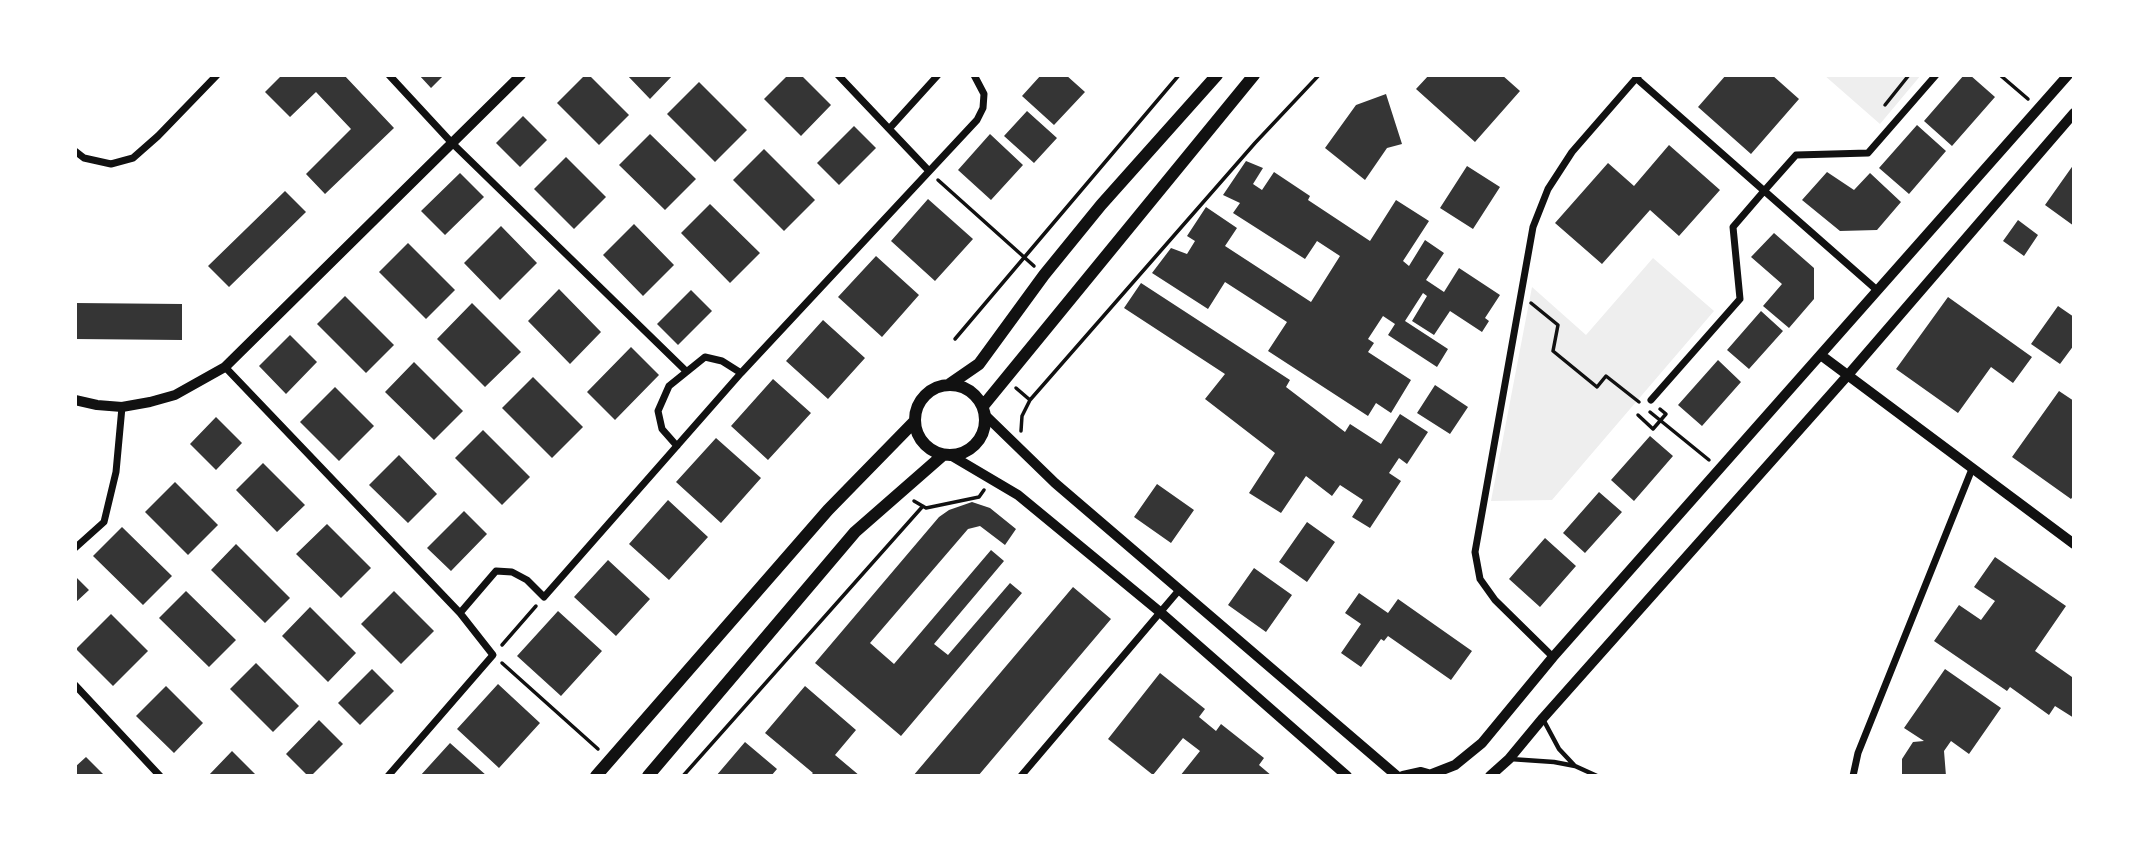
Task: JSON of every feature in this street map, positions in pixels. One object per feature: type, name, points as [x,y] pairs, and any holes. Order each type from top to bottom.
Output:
[{"type":"main road","points":[[596,776],[828,510],[914,422],[921,399],[934,388],[950,384],[979,364],[1044,275],[1101,205],[1216,75]]},
{"type":"main road","points":[[648,776],[855,532],[899,492],[948,455],[970,450],[977,443],[982,435],[984,411],[1003,380],[1254,75]]},
{"type":"main road","points":[[950,384],[969,390],[984,411]]},
{"type":"main road","points":[[914,422],[920,440],[926,447],[948,455]]},
{"type":"street","points":[[75,151],[83,158],[111,164],[133,158],[217,75]]},
{"type":"street","points":[[390,75],[451,142],[686,371]]},
{"type":"street","points":[[75,400],[122,407],[175,395],[225,367],[521,75]]},
{"type":"street","points":[[838,75],[929,171]]},
{"type":"street","points":[[889,129],[938,75]]},
{"type":"street","points":[[460,613],[496,571],[512,572],[527,580],[544,597],[741,373],[977,120],[983,108],[984,94],[974,75]]},
{"type":"street","points":[[1651,400],[1740,299],[1733,227],[1797,155],[1868,153],[1936,75]]},
{"type":"street","points":[[1403,776],[1421,772],[1433,775],[1471,754],[1553,657],[2068,75]]},
{"type":"street","points":[[1553,657],[1495,600],[1480,579],[1475,552],[1533,227],[1548,189],[1572,152],[1638,77],[1878,291]]},
{"type":"street","points":[[1490,776],[1509,760],[1543,718],[1848,375],[2074,113]]},
{"type":"street","points":[[1822,356],[2074,544]]},
{"type":"street","points":[[677,446],[662,429],[658,411],[669,386],[705,357],[722,361],[741,373]]},
{"type":"street","points":[[225,367],[460,613],[493,655],[388,776]]},
{"type":"street","points":[[75,548],[104,522],[116,472],[122,407]]},
{"type":"street","points":[[984,411],[1014,445],[1055,483],[1397,776]]},
{"type":"street","points":[[948,455],[1018,495],[1160,612],[1347,776]]},
{"type":"street","points":[[1853,776],[1858,753],[1972,469]]},
{"type":"street","points":[[1021,776],[1180,589]]},
{"type":"street","points":[[75,685],[160,776]]},
{"type":"lane","points":[[1543,718],[1559,749],[1575,766]]},
{"type":"lane","points":[[1509,760],[1554,762],[1575,766],[1597,776]]},
{"type":"path","points":[[955,339],[1179,75]]},
{"type":"path","points":[[1014,445],[1020,436],[1022,416],[1030,400],[1255,143],[1319,75]]},
{"type":"path","points":[[1885,105],[1909,75]]},
{"type":"path","points":[[2000,75],[2039,108]]},
{"type":"path","points":[[929,171],[1044,275]]},
{"type":"path","points":[[1521,295],[1558,325],[1553,351],[1597,387],[1606,376],[1720,470]]},
{"type":"path","points":[[1003,380],[1030,400]]},
{"type":"path","points":[[1638,415],[1653,429],[1661,420],[1666,414],[1651,400]]},
{"type":"path","points":[[899,492],[926,508],[979,497],[992,479]]},
{"type":"path","points":[[683,776],[923,506]]},
{"type":"path","points":[[544,597],[493,655],[610,760]]},
{"type":"shaded area","points":[[1824,75],[1921,75],[1880,124]]},
{"type":"shaded area","points":[[1653,258],[1714,311],[1552,500],[1491,501],[1532,287],[1586,335]]},
{"type":"building","points":[[282,75],[344,75],[394,128],[325,194],[306,174],[351,129],[316,92],[290,117],[265,92]]},
{"type":"building","points":[[419,75],[444,75],[431,88]]},
{"type":"building","points":[[585,75],[589,75],[629,115],[599,145],[557,103]]},
{"type":"building","points":[[627,75],[673,75],[650,99]]},
{"type":"building","points":[[788,75],[801,75],[831,105],[801,136],[764,99]]},
{"type":"building","points":[[1041,75],[1066,75],[1085,92],[1054,125],[1022,96]]},
{"type":"building","points":[[1429,75],[1502,75],[1520,91],[1475,142],[1416,89]]},
{"type":"building","points":[[1726,75],[1772,75],[1799,99],[1751,154],[1698,107]]},
{"type":"building","points":[[1964,75],[1970,75],[1995,97],[1952,146],[1924,121]]},
{"type":"building","points":[[699,82],[747,130],[715,162],[667,114]]},
{"type":"building","points":[[1386,94],[1402,144],[1387,148],[1365,180],[1325,148],[1356,105]]},
{"type":"building","points":[[1027,111],[1057,138],[1034,163],[1004,136]]},
{"type":"building","points":[[523,116],[547,140],[520,167],[496,143]]},
{"type":"building","points":[[1917,125],[1946,151],[1909,194],[1879,168]]},
{"type":"building","points":[[854,126],[876,148],[839,185],[817,163]]},
{"type":"building","points":[[650,134],[696,179],[665,210],[619,165]]},
{"type":"building","points":[[990,134],[1023,165],[991,200],[958,170]]},
{"type":"building","points":[[1669,145],[1720,190],[1679,236],[1650,210],[1602,264],[1555,223],[1608,163],[1634,186]]},
{"type":"building","points":[[764,149],[815,200],[784,231],[733,180]]},
{"type":"building","points":[[566,157],[606,197],[574,229],[534,189]]},
{"type":"building","points":[[1246,161],[1263,168],[1253,184],[1262,190],[1274,172],[1310,196],[1308,200],[1370,241],[1396,200],[1429,221],[1403,261],[1409,266],[1425,240],[1444,253],[1426,280],[1444,292],[1459,268],[1500,295],[1485,318],[1489,321],[1482,332],[1450,311],[1434,335],[1412,321],[1427,296],[1423,293],[1405,321],[1448,349],[1437,367],[1388,335],[1395,324],[1383,316],[1368,339],[1374,343],[1368,352],[1411,380],[1391,413],[1376,403],[1368,416],[1268,351],[1287,322],[1225,282],[1208,309],[1152,273],[1171,248],[1187,254],[1195,241],[1187,236],[1206,207],[1237,228],[1225,246],[1311,302],[1340,256],[1317,241],[1305,259],[1233,213],[1240,203],[1223,195]]},
{"type":"building","points":[[2074,164],[2074,226],[2045,205]]},
{"type":"building","points":[[1467,166],[1500,187],[1473,229],[1440,208]]},
{"type":"building","points":[[1827,172],[1854,190],[1870,173],[1901,202],[1877,230],[1840,231],[1802,200]]},
{"type":"building","points":[[460,173],[484,197],[445,235],[421,211]]},
{"type":"building","points":[[285,191],[306,212],[229,287],[208,266]]},
{"type":"building","points":[[928,199],[973,239],[935,281],[891,241]]},
{"type":"building","points":[[710,204],[760,253],[730,283],[681,233]]},
{"type":"building","points":[[2018,220],[2038,235],[2024,256],[2003,241]]},
{"type":"building","points":[[634,224],[674,265],[643,296],[603,255]]},
{"type":"building","points":[[501,226],[537,263],[500,300],[464,263]]},
{"type":"building","points":[[1774,233],[1814,268],[1814,299],[1789,328],[1763,306],[1782,284],[1751,257]]},
{"type":"building","points":[[408,243],[455,290],[426,319],[379,272]]},
{"type":"building","points":[[876,256],[919,295],[882,337],[838,297]]},
{"type":"building","points":[[1141,283],[1290,380],[1286,387],[1345,432],[1350,424],[1381,444],[1400,414],[1428,432],[1407,464],[1399,458],[1389,473],[1401,481],[1370,528],[1352,517],[1363,500],[1340,485],[1332,496],[1306,476],[1281,513],[1249,493],[1275,453],[1205,399],[1225,374],[1124,308]]},
{"type":"building","points":[[559,289],[601,332],[570,364],[528,321]]},
{"type":"building","points":[[691,290],[712,311],[678,345],[657,324]]},
{"type":"building","points":[[345,296],[394,345],[366,373],[317,324]]},
{"type":"building","points":[[1948,297],[2032,357],[2013,383],[1991,367],[1958,413],[1896,369]]},
{"type":"building","points":[[75,303],[182,304],[182,340],[75,339]]},
{"type":"building","points":[[472,303],[521,352],[485,387],[437,339]]},
{"type":"building","points":[[2058,306],[2074,317],[2074,345],[2060,364],[2031,344]]},
{"type":"building","points":[[1761,311],[1783,331],[1749,369],[1727,350]]},
{"type":"building","points":[[823,320],[865,358],[828,399],[786,361]]},
{"type":"building","points":[[290,335],[317,362],[286,394],[259,366]]},
{"type":"building","points":[[631,347],[659,375],[615,420],[587,392]]},
{"type":"building","points":[[1718,360],[1741,382],[1702,426],[1678,405]]},
{"type":"building","points":[[414,362],[463,411],[434,440],[385,392]]},
{"type":"building","points":[[533,377],[583,427],[552,458],[502,408]]},
{"type":"building","points":[[773,379],[811,413],[768,460],[731,426]]},
{"type":"building","points":[[1435,385],[1468,407],[1450,434],[1417,413]]},
{"type":"building","points":[[335,387],[374,426],[339,461],[300,422]]},
{"type":"building","points":[[2059,391],[2074,401],[2074,495],[2071,499],[2012,457]]},
{"type":"building","points":[[216,417],[242,443],[216,470],[190,444]]},
{"type":"building","points":[[483,430],[530,477],[502,505],[455,458]]},
{"type":"building","points":[[1650,436],[1673,456],[1634,501],[1611,480]]},
{"type":"building","points":[[716,438],[761,478],[721,523],[676,482]]},
{"type":"building","points":[[399,455],[437,494],[408,523],[369,485]]},
{"type":"building","points":[[263,463],[305,505],[277,532],[236,490]]},
{"type":"building","points":[[175,482],[218,525],[188,555],[145,512]]},
{"type":"building","points":[[1157,484],[1194,510],[1171,543],[1134,517]]},
{"type":"building","points":[[1599,492],[1622,512],[1585,553],[1563,533]]},
{"type":"building","points":[[668,500],[708,537],[669,580],[629,544]]},
{"type":"building","points":[[972,502],[990,508],[1016,529],[1005,545],[980,526],[968,529],[870,643],[894,664],[991,550],[1004,561],[934,644],[948,655],[1010,583],[1022,593],[901,736],[815,663],[939,517],[949,510]]},
{"type":"building","points":[[464,511],[487,534],[451,571],[427,548]]},
{"type":"building","points":[[1307,522],[1335,542],[1307,582],[1279,562]]},
{"type":"building","points":[[327,524],[371,568],[341,598],[296,554]]},
{"type":"building","points":[[122,527],[172,576],[143,605],[93,556]]},
{"type":"building","points":[[1545,538],[1576,566],[1540,607],[1509,579]]},
{"type":"building","points":[[236,544],[290,598],[265,623],[211,570]]},
{"type":"building","points":[[1995,557],[2066,606],[2035,651],[2072,677],[2074,674],[2074,718],[2055,706],[2049,715],[2010,687],[2007,691],[1934,641],[1959,605],[1981,620],[1995,601],[1974,587]]},
{"type":"building","points":[[608,560],[650,599],[616,636],[574,597]]},
{"type":"building","points":[[1254,568],[1292,595],[1266,632],[1228,605]]},
{"type":"building","points":[[75,576],[89,590],[75,603]]},
{"type":"building","points":[[1073,587],[1111,619],[978,776],[913,776]]},
{"type":"building","points":[[186,591],[236,640],[209,667],[159,618]]},
{"type":"building","points":[[394,591],[434,631],[401,664],[361,624]]},
{"type":"building","points":[[1359,593],[1388,613],[1398,599],[1472,651],[1451,680],[1388,636],[1384,641],[1381,639],[1361,667],[1341,653],[1361,624],[1345,613]]},
{"type":"building","points":[[310,607],[356,653],[328,682],[282,636]]},
{"type":"building","points":[[558,611],[602,651],[561,696],[517,656]]},
{"type":"building","points":[[111,614],[148,651],[113,686],[76,649]]},
{"type":"building","points":[[256,663],[299,706],[273,732],[230,689]]},
{"type":"building","points":[[372,669],[394,691],[360,725],[338,703]]},
{"type":"building","points":[[1945,669],[2001,708],[1969,754],[1951,741],[1944,751],[1946,776],[1902,776],[1902,759],[1913,742],[1924,741],[1904,728]]},
{"type":"building","points":[[1160,673],[1205,709],[1199,717],[1216,731],[1221,724],[1264,758],[1259,765],[1272,776],[1180,776],[1200,751],[1183,738],[1153,775],[1108,739]]},
{"type":"building","points":[[498,684],[540,723],[499,768],[457,729]]},
{"type":"building","points":[[166,686],[203,723],[174,753],[136,716]]},
{"type":"building","points":[[805,686],[856,730],[835,755],[860,776],[810,776],[813,773],[765,733]]},
{"type":"building","points":[[319,720],[343,744],[308,776],[286,754]]},
{"type":"building","points":[[745,742],[777,769],[771,776],[716,776]]},
{"type":"building","points":[[450,743],[487,776],[420,776]]},
{"type":"building","points":[[232,751],[257,776],[208,776]]},
{"type":"building","points":[[86,757],[105,776],[75,776],[75,767]]}]
